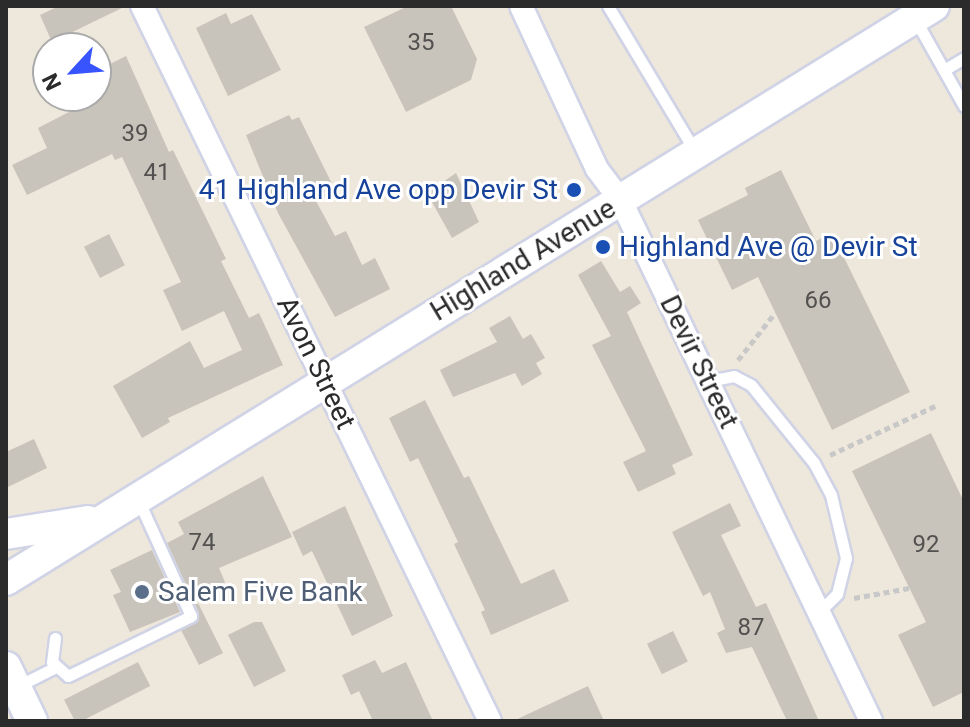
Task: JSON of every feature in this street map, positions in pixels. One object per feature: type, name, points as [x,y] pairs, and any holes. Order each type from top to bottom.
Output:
[{"type":"main road","name":"Highland Avenue","points":[[6,580],[928,9]]},
{"type":"main road","name":"Highland Avenue","points":[[6,534],[126,506]]},
{"type":"main road","points":[[9,676],[32,721]]},
{"type":"street","name":"Avon Street","points":[[142,6],[490,721]]},
{"type":"street","name":"Devir Street","points":[[521,6],[597,169],[621,201],[871,721]]},
{"type":"lane","points":[[608,6],[696,153]]},
{"type":"lane","points":[[928,9],[944,70],[964,106]]},
{"type":"lane","points":[[944,70],[964,58]]},
{"type":"lane","points":[[708,381],[734,376],[751,385],[814,463],[843,530],[846,558],[837,594],[819,612]]},
{"type":"lane","points":[[9,676],[54,668],[72,675],[191,616],[126,506]]},
{"type":"lane","points":[[54,668],[55,638]]},
{"type":"path","points":[[734,376],[738,361],[775,313]]},
{"type":"path","points":[[814,463],[937,405]]},
{"type":"path","points":[[837,594],[856,599],[909,588]]},
{"type":"building","points":[[59,6],[126,6],[73,32],[48,32],[40,15]]},
{"type":"building","points":[[408,6],[451,6],[477,59],[471,80],[406,112],[364,27]]},
{"type":"building","points":[[226,13],[231,24],[252,14],[281,70],[228,96],[196,28]]},
{"type":"building","points":[[126,56],[169,152],[173,150],[226,259],[221,261],[249,318],[259,313],[283,365],[168,418],[170,422],[142,438],[113,386],[190,341],[204,368],[242,350],[224,311],[182,331],[163,290],[181,282],[122,157],[115,160],[112,154],[27,195],[12,165],[47,148],[38,128],[69,112],[112,112],[112,63]]},
{"type":"building","points":[[289,115],[292,120],[299,117],[336,192],[316,201],[335,236],[346,231],[362,265],[375,258],[390,289],[335,317],[278,213],[246,135]]},
{"type":"building","points":[[781,170],[816,241],[832,233],[910,392],[832,430],[758,277],[732,290],[698,220],[748,195],[745,188]]},
{"type":"building","points":[[456,173],[479,222],[452,238],[427,193]]},
{"type":"building","points":[[109,234],[125,265],[100,278],[84,247]]},
{"type":"building","points":[[601,261],[620,292],[630,286],[641,303],[627,312],[693,455],[672,465],[676,474],[638,492],[623,462],[646,451],[592,345],[611,336],[578,275]]},
{"type":"building","points":[[510,316],[523,339],[531,334],[545,358],[536,363],[542,374],[522,386],[515,373],[453,397],[440,370],[497,342],[489,328]]},
{"type":"building","points":[[425,400],[464,478],[469,476],[521,584],[554,569],[569,601],[491,635],[481,612],[485,610],[454,544],[458,542],[418,458],[410,462],[389,418]]},
{"type":"building","points":[[931,433],[964,502],[964,692],[933,707],[898,635],[926,622],[852,471]]},
{"type":"building","points":[[34,439],[47,468],[6,488],[6,452]]},
{"type":"building","points":[[263,476],[292,537],[219,568],[225,582],[195,597],[223,653],[199,665],[181,630],[197,621],[199,613],[167,543],[184,534],[178,522]]},
{"type":"building","points":[[730,503],[741,526],[721,535],[756,607],[766,603],[819,721],[787,721],[752,647],[726,653],[717,633],[725,629],[710,592],[703,596],[672,532]]},
{"type":"building","points":[[345,506],[393,616],[352,636],[312,551],[303,556],[292,532]]},
{"type":"building","points":[[152,550],[180,612],[130,632],[113,595],[121,592],[110,570]]},
{"type":"building","points":[[254,622],[262,622],[286,671],[254,687],[228,635]]},
{"type":"building","points":[[673,631],[688,662],[662,674],[647,644]]},
{"type":"building","points":[[375,660],[382,673],[406,662],[433,721],[373,721],[359,691],[351,695],[342,675]]},
{"type":"building","points":[[138,662],[150,686],[82,721],[75,721],[64,700]]},
{"type":"building","points":[[588,686],[604,721],[513,721]]},
{"type":"place","name":"41 Highland Ave opp Devir St","points":[[574,190]]},
{"type":"place","name":"Highland Ave @ Devir St","points":[[603,247]]},
{"type":"place","name":"Salem Five Bank","points":[[142,592]]}]
